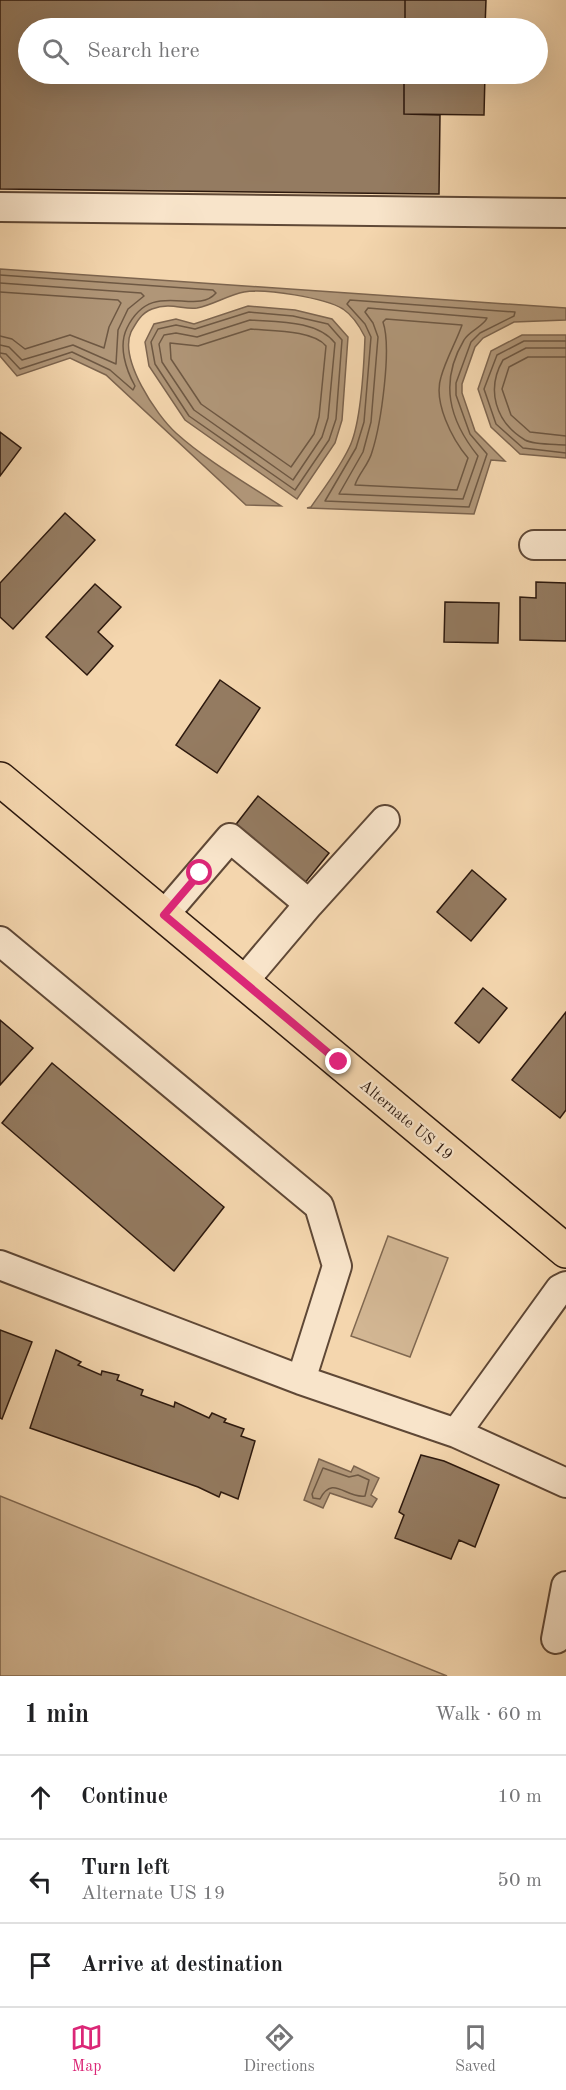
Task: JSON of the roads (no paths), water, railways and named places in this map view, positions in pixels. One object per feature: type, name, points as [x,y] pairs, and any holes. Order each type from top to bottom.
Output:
[{"type":"main road","name":"Alternate US 19","points":[[0,778],[566,1251]]},
{"type":"street","points":[[0,207],[566,213]]},
{"type":"street","points":[[534,544],[566,545]]},
{"type":"street","points":[[243,982],[385,820]]},
{"type":"street","points":[[164,915],[230,838],[309,904]]},
{"type":"street","points":[[0,941],[319,1206],[337,1266],[301,1380]]},
{"type":"street","points":[[0,1265],[301,1380],[456,1433],[566,1483]]},
{"type":"street","points":[[456,1433],[560,1289],[566,1286]]},
{"type":"street","points":[[556,1639],[566,1586]]},
{"type":"water","points":[[0,269],[566,308],[566,320],[514,322],[483,338],[475,347],[462,384],[462,393],[475,431],[505,461],[491,460],[474,514],[307,508],[311,507],[341,463],[353,438],[356,425],[361,394],[365,337],[350,314],[343,309],[309,298],[254,291],[238,293],[197,308],[165,306],[148,311],[135,325],[129,343],[130,357],[142,386],[159,413],[176,433],[214,462],[281,506],[246,505],[106,375],[70,358],[17,376],[0,356]]},
{"type":"water","points":[[248,306],[295,310],[332,319],[348,337],[342,420],[335,443],[297,499],[185,420],[149,366],[145,342],[154,324],[176,319],[194,324]]},
{"type":"water","points":[[522,335],[566,335],[566,458],[520,454],[491,427],[478,389],[491,351]]},
{"type":"water","points":[[319,1459],[351,1472],[354,1466],[379,1478],[371,1495],[377,1499],[372,1507],[330,1493],[323,1508],[304,1500]]}]
